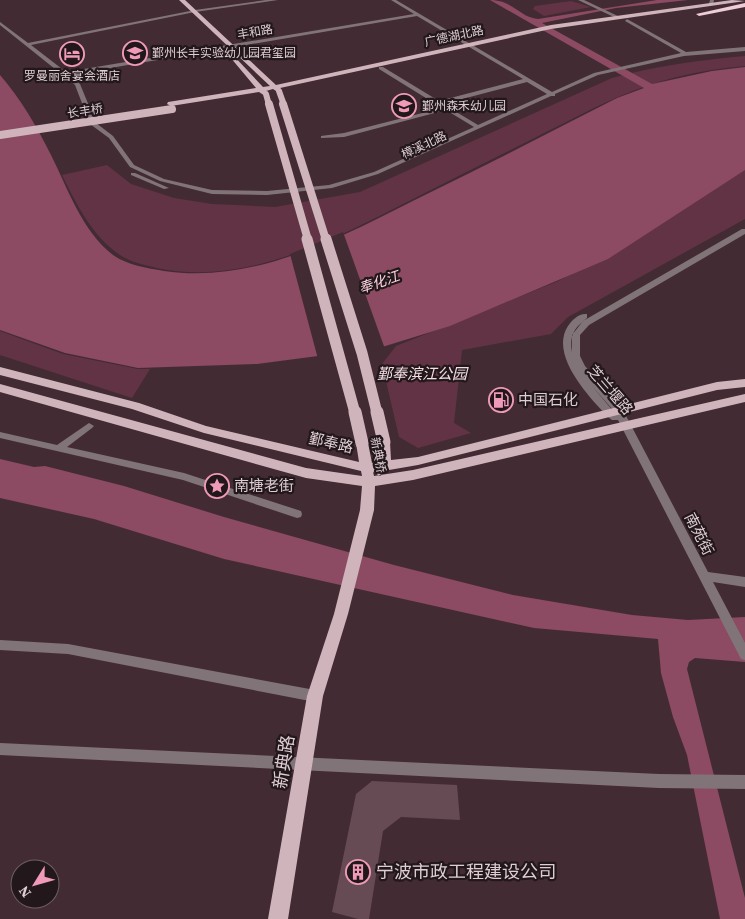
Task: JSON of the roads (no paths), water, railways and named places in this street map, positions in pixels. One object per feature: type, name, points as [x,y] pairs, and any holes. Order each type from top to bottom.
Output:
[{"type":"highway","points":[[699,14],[745,4]]},
{"type":"main road","points":[[172,0],[224,47],[264,92]]},
{"type":"main road","points":[[182,0],[277,89]]},
{"type":"main road","points":[[651,13],[712,1],[733,1]]},
{"type":"main road","name":"广德湖北路","points":[[541,32],[551,27],[733,1],[745,4]]},
{"type":"main road","name":"广德湖北路","points":[[172,106],[264,92],[473,45],[541,32],[745,4]]},
{"type":"main road","points":[[661,15],[699,14]]},
{"type":"main road","name":"广德湖北路","points":[[277,89],[381,68],[473,45]]},
{"type":"main road","name":"新典桥","points":[[277,89],[362,353],[384,442],[385,466],[369,482]]},
{"type":"main road","name":"新典桥","points":[[264,92],[345,371],[368,468],[369,482]]},
{"type":"main road","name":"长丰桥","points":[[0,128],[172,106]]},
{"type":"main road","name":"长丰桥","points":[[0,135],[172,106]]},
{"type":"main road","name":"鄞奉路","points":[[0,371],[135,406],[204,429],[368,468],[418,461],[613,411],[718,386],[745,383]]},
{"type":"main road","name":"鄞奉路","points":[[0,388],[306,473],[369,482],[412,475],[745,398]]},
{"type":"main road","name":"新典路","points":[[278,919],[315,696],[341,614],[367,510],[369,482]]},
{"type":"street","points":[[29,44],[194,10],[259,0]]},
{"type":"street","points":[[194,10],[276,0]]},
{"type":"street","points":[[393,0],[555,94]]},
{"type":"street","points":[[403,0],[527,80],[555,94]]},
{"type":"street","points":[[580,0],[618,17]]},
{"type":"street","name":"丰和路","points":[[66,74],[418,15]]},
{"type":"street","points":[[627,20],[688,56]]},
{"type":"street","name":"樟溪北路","points":[[0,23],[29,44],[79,87],[93,124],[108,134],[132,166],[162,180],[184,187],[239,194],[288,192],[330,187],[362,178],[623,66],[688,56],[745,51]]},
{"type":"street","name":"樟溪北路","points":[[611,72],[688,56]]},
{"type":"street","points":[[381,68],[478,127]]},
{"type":"street","points":[[439,103],[527,80]]},
{"type":"street","name":"樟溪北路","points":[[120,150],[127,169],[133,174],[150,183],[178,192],[237,199],[282,198],[334,191],[374,179],[555,94]]},
{"type":"street","points":[[323,137],[344,134],[448,108]]},
{"type":"street","name":"芝兰堰路","points":[[613,411],[575,371],[567,356],[566,339],[572,328],[581,318],[745,224]]},
{"type":"street","name":"芝兰堰路","points":[[625,427],[576,356],[574,341],[580,328],[594,318],[745,231]]},
{"type":"street","points":[[58,449],[89,426]]},
{"type":"street","name":"南苑街","points":[[625,427],[745,655]]},
{"type":"street","points":[[0,435],[184,477],[297,514]]},
{"type":"street","points":[[703,576],[745,582]]},
{"type":"street","points":[[0,645],[68,648],[315,696]]},
{"type":"street","points":[[0,749],[687,781],[745,782]]},
{"type":"water","name":"奉化江","points":[[490,0],[505,3],[526,16],[538,19],[657,0],[688,0],[616,8],[542,23],[652,84],[712,71],[745,67],[745,170],[608,259],[450,326],[379,348],[257,364],[138,368],[65,353],[0,330],[0,75],[22,103],[34,124],[84,222],[102,245],[113,255],[131,264],[164,271],[200,273],[235,270],[270,263],[337,238],[617,98],[644,88]]},
{"type":"water","points":[[0,459],[34,467],[45,466],[124,486],[224,517],[394,565],[513,595],[632,615],[688,620],[745,617],[745,662],[695,658],[689,662],[687,669],[745,898],[745,919],[720,919],[687,755],[673,717],[661,673],[658,639],[534,628],[224,559],[94,519],[0,498]]},
{"type":"place","name":"鄞州长丰实验幼儿园君玺园","points":[[135,53]]},
{"type":"place","name":"罗曼丽舍宴会酒店","points":[[72,54]]},
{"type":"place","name":"鄞州森禾幼儿园","points":[[404,106]]},
{"type":"place","name":"中国石化","points":[[501,400]]},
{"type":"place","name":"南塘老街","points":[[217,486]]},
{"type":"place","name":"宁波市政工程建设公司","points":[[358,872]]},
{"type":"park label","name":"鄞奉滨江公园","points":[[422,374]]}]
